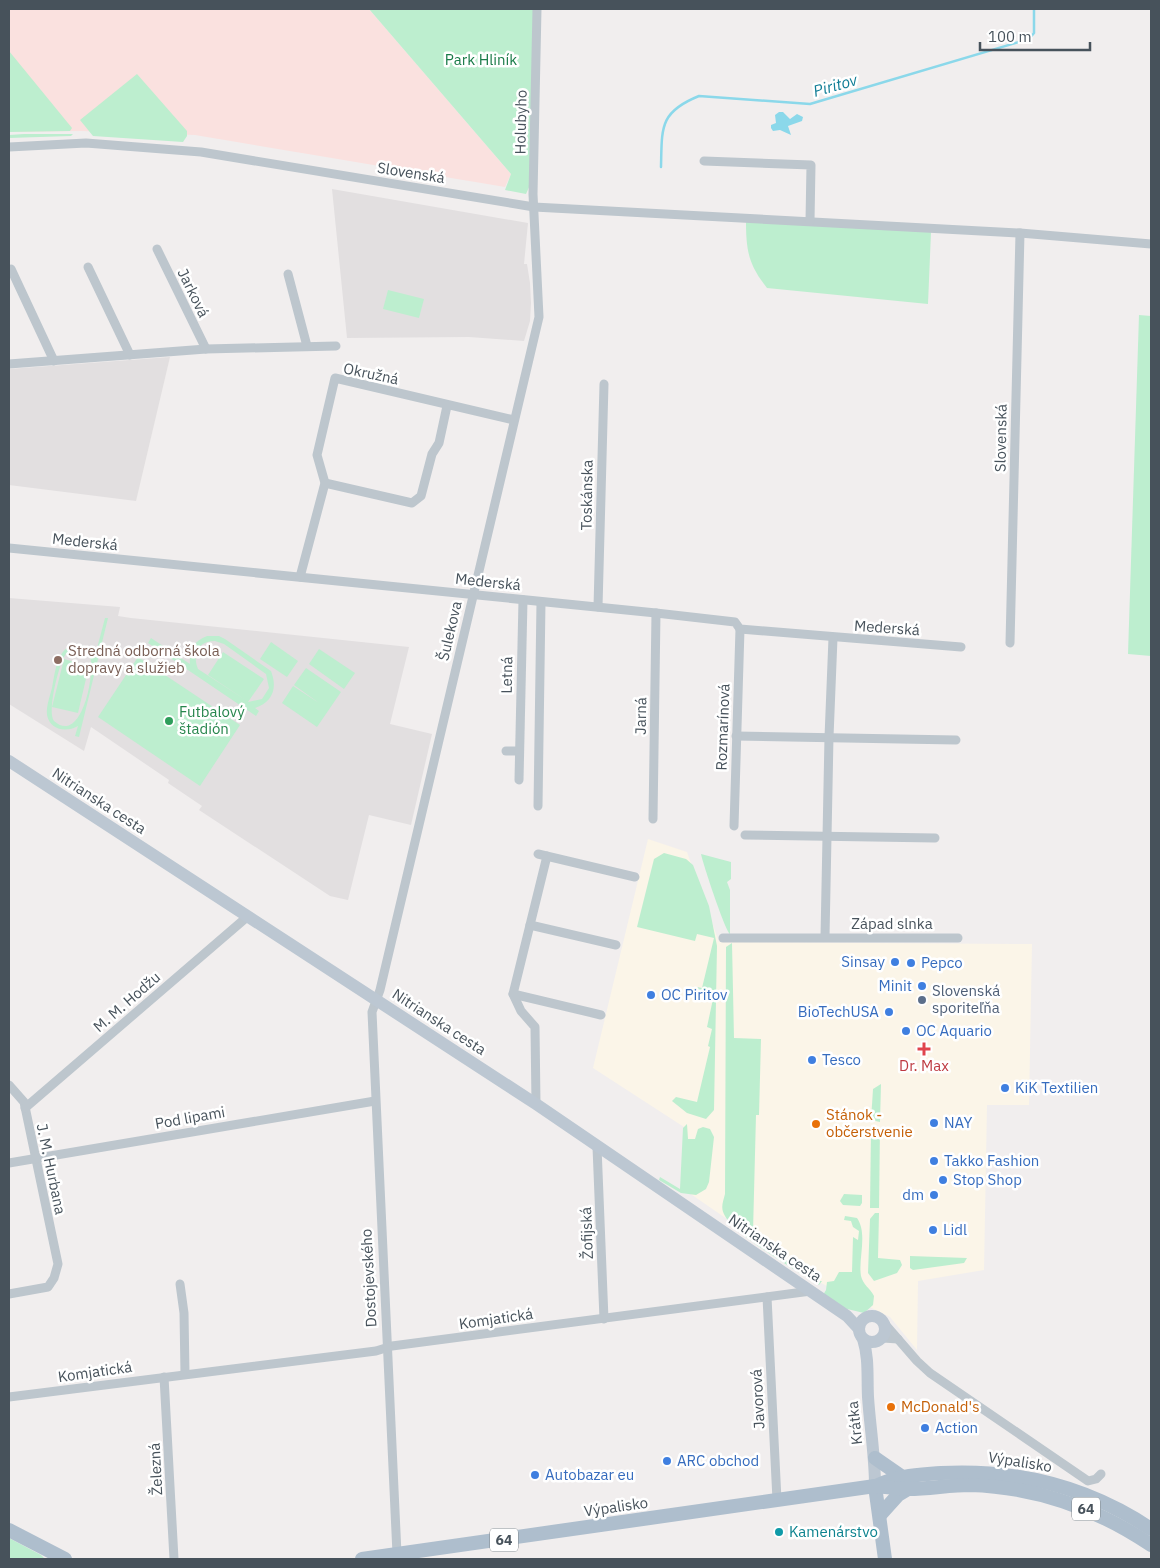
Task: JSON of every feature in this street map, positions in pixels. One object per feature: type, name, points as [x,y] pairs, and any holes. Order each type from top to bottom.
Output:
[{"type":"main road","name":"Nitrianska cesta","points":[[9,762],[536,1104],[811,1291],[862,1329]]},
{"type":"main road","points":[[868,1356],[880,1340],[886,1331],[884,1323],[876,1316],[862,1329],[870,1342],[880,1340]]},
{"type":"main road","name":"Krátka","points":[[862,1329],[868,1356],[868,1396],[875,1458],[875,1486]]},
{"type":"main road","points":[[875,1458],[901,1476]]},
{"type":"main road","name":"Výpalisko","points":[[362,1559],[875,1486],[901,1476],[975,1471],[1011,1474],[1064,1486],[1135,1518],[1151,1530]]},
{"type":"main road","name":"Výpalisko","points":[[875,1486],[908,1490],[969,1485],[1014,1488],[1060,1500],[1093,1512],[1128,1529],[1151,1545]]},
{"type":"main road","points":[[875,1486],[885,1559]]},
{"type":"main road","points":[[880,1515],[898,1495],[908,1490]]},
{"type":"main road","points":[[9,1530],[65,1559]]},
{"type":"street","name":"Holubyho","points":[[534,206],[537,9]]},
{"type":"street","name":"Slovenská","points":[[9,147],[86,143],[200,152],[534,206],[810,221],[874,227],[1020,233],[1151,244]]},
{"type":"street","points":[[704,160],[811,165],[810,221]]},
{"type":"street","name":"Šulekova","points":[[376,1001],[539,318],[534,206]]},
{"type":"street","name":"Slovenská","points":[[1010,642],[1020,233]]},
{"type":"street","name":"Jarková","points":[[157,250],[206,349]]},
{"type":"street","points":[[88,267],[130,355]]},
{"type":"street","points":[[11,269],[54,361]]},
{"type":"street","points":[[288,274],[307,346]]},
{"type":"street","points":[[9,364],[206,349],[336,346]]},
{"type":"street","name":"Okružná","points":[[325,483],[317,455],[335,378],[447,406],[514,420]]},
{"type":"street","name":"Toskánska","points":[[598,607],[604,384]]},
{"type":"street","points":[[300,577],[325,483],[412,503],[421,496],[432,454],[439,443],[447,406]]},
{"type":"street","name":"Mederská","points":[[9,548],[656,613],[735,622],[740,629],[961,647]]},
{"type":"street","name":"Letná","points":[[519,780],[522,600]]},
{"type":"street","points":[[538,806],[541,602]]},
{"type":"street","name":"Jarná","points":[[653,819],[656,613]]},
{"type":"street","name":"Rozmarínová","points":[[734,826],[740,629]]},
{"type":"street","points":[[825,937],[833,638]]},
{"type":"street","points":[[736,736],[956,740]]},
{"type":"street","points":[[506,751],[519,751]]},
{"type":"street","points":[[745,835],[935,838]]},
{"type":"street","points":[[536,1104],[535,1027],[515,1002],[513,994],[530,925],[542,855],[636,876]]},
{"type":"street","name":"M. M. Hodžu","points":[[25,1108],[247,917]]},
{"type":"street","points":[[530,925],[616,945]]},
{"type":"street","name":"Západ slnka","points":[[723,938],[958,938]]},
{"type":"street","points":[[513,994],[601,1015]]},
{"type":"street","points":[[524,1014],[524,1006],[532,998]]},
{"type":"street","name":"Dostojevského","points":[[376,1001],[372,1012],[375,1101],[396,1554]]},
{"type":"street","name":"J. M. Hurbana","points":[[9,1085],[24,1102],[34,1158],[58,1264],[54,1278],[48,1287],[9,1294]]},
{"type":"street","name":"Pod lipami","points":[[9,1163],[375,1101]]},
{"type":"street","name":"Žofijská","points":[[597,1147],[604,1319]]},
{"type":"street","points":[[180,1284],[184,1313],[185,1374]]},
{"type":"street","name":"Komjatická","points":[[9,1398],[376,1351],[386,1347],[811,1291]]},
{"type":"street","name":"Javorová","points":[[768,1297],[776,1500]]},
{"type":"street","points":[[884,1323],[930,1373],[1088,1481],[1096,1479],[1101,1474]]},
{"type":"street","points":[[880,1340],[898,1339]]},
{"type":"street","name":"Železná","points":[[164,1377],[174,1559]]},
{"type":"shaded area","points":[[9,9],[369,9],[511,174],[505,187],[195,135],[81,131],[9,132]]},
{"type":"shaded area","points":[[332,189],[528,223],[524,264],[527,264],[531,303],[530,321],[524,341],[469,337],[347,338]]},
{"type":"shaded area","points":[[170,357],[136,501],[9,485],[9,369]]},
{"type":"shaded area","points":[[9,598],[120,607],[118,616],[131,618],[409,647],[390,724],[432,734],[411,825],[369,815],[348,900],[330,896],[199,810],[202,806],[168,783],[169,780],[91,727],[84,751],[9,704]]},
{"type":"shaded area","points":[[648,839],[687,852],[719,942],[1032,944],[1029,1105],[987,1105],[984,1270],[918,1281],[917,1350],[890,1317],[817,1281],[682,1188],[684,1127],[593,1068]]},
{"type":"green space","name":"Park Hliník","points":[[369,9],[534,9],[530,185],[526,194],[505,190],[511,174]]},
{"type":"green space","points":[[9,51],[72,128],[70,131],[9,132]]},
{"type":"green space","points":[[137,74],[187,131],[187,136],[183,142],[93,136],[80,120]]},
{"type":"green space","points":[[73,134],[71,136],[9,138],[9,135]]},
{"type":"green space","points":[[746,220],[931,232],[928,304],[767,288],[749,256]]},
{"type":"green space","points":[[388,290],[424,299],[419,318],[383,309]]},
{"type":"green space","points":[[1139,315],[1151,316],[1151,656],[1128,654]]},
{"type":"green space","points":[[105,618],[108,618],[79,737],[75,736],[78,726],[64,730],[51,724],[47,715],[48,705],[58,661],[65,650],[70,646],[83,645],[95,656]],"holes":[[[77,648],[89,654],[91,673],[85,702],[80,714],[73,723],[64,726],[54,721],[52,716],[56,680],[66,653]]]},
{"type":"green space","points":[[219,636],[271,671],[274,684],[272,694],[266,702],[255,708],[259,711],[256,716],[148,643],[151,638],[190,664],[190,655],[193,647],[202,638]],"holes":[[[215,641],[224,644],[266,674],[269,688],[262,699],[248,702],[264,679],[223,652],[208,675],[247,701],[198,669],[196,654],[204,643]]]},
{"type":"green space","points":[[271,642],[298,661],[287,677],[260,659]]},
{"type":"green space","points":[[319,649],[355,673],[344,689],[309,664]]},
{"type":"green space","name":"Futbalový štadión","points":[[138,657],[240,725],[200,786],[98,717]]},
{"type":"green space","points":[[64,659],[89,666],[78,713],[52,707]]},
{"type":"green space","points":[[306,668],[341,692],[317,727],[282,703],[293,686],[319,703],[294,685]]},
{"type":"green space","points":[[664,853],[686,859],[693,865],[709,906],[717,946],[714,1110],[706,1119],[687,1113],[672,1101],[676,1097],[697,1102],[710,1047],[708,1046],[712,1029],[707,1027],[713,999],[711,996],[697,991],[697,987],[702,988],[714,938],[697,934],[695,941],[637,927],[654,859]]},
{"type":"green space","points":[[701,854],[731,862],[731,879],[727,882],[730,890],[730,934],[719,910]]},
{"type":"green space","points":[[732,943],[734,1038],[761,1039],[759,1115],[756,1115],[753,1232],[759,1232],[764,1245],[817,1281],[822,1281],[819,1285],[741,1233],[731,1224],[723,1210],[722,1205],[725,1194],[726,947]]},
{"type":"green space","points":[[881,1084],[880,1122],[871,1120],[873,1089]]},
{"type":"green space","points":[[687,1124],[688,1139],[695,1139],[698,1129],[703,1127],[710,1129],[714,1137],[709,1182],[706,1189],[696,1195],[681,1193],[659,1180],[660,1177],[680,1189],[683,1128]]},
{"type":"green space","points":[[880,1127],[879,1208],[870,1208],[871,1131]]},
{"type":"green space","points":[[844,1194],[862,1195],[862,1203],[860,1206],[843,1205],[840,1201]]},
{"type":"green space","points":[[875,1213],[879,1213],[878,1258],[900,1260],[902,1265],[897,1273],[874,1281],[868,1273],[870,1219]]},
{"type":"green space","points":[[845,1216],[857,1218],[862,1231],[861,1276],[863,1282],[874,1296],[873,1305],[864,1313],[843,1308],[823,1295],[827,1282],[834,1281],[839,1272],[852,1272],[853,1237],[858,1240],[859,1231],[853,1227],[851,1221],[844,1220]]},
{"type":"green space","points":[[910,1256],[967,1258],[964,1263],[913,1270],[910,1268]]},
{"type":"green space","points":[[9,1538],[41,1555],[45,1559],[9,1559]]},
{"type":"water","points":[[783,112],[790,119],[797,114],[803,117],[802,121],[788,126],[791,135],[780,130],[773,131],[771,128],[771,125],[776,123],[775,115]]},
{"type":"waterway","name":"Piritov","points":[[661,167],[665,123],[676,108],[699,96],[810,104],[1029,39],[1034,33],[1034,9]]},
{"type":"place","name":"Stredná odborná škola dopravy a služieb","points":[[58,660]]},
{"type":"place","name":"Futbalový štadión","points":[[169,721]]},
{"type":"place","name":"Sinsay","points":[[895,962]]},
{"type":"place","name":"Pepco","points":[[911,963]]},
{"type":"place","name":"Minit","points":[[922,986]]},
{"type":"place","name":"OC Piritov","points":[[651,995]]},
{"type":"place","name":"Slovenská sporiteľňa","points":[[922,1000]]},
{"type":"place","name":"BioTechUSA","points":[[889,1012]]},
{"type":"place","name":"OC Aquario","points":[[906,1031]]},
{"type":"place","name":"Dr. Max","points":[[924,1049]]},
{"type":"place","name":"Tesco","points":[[812,1060]]},
{"type":"place","name":"KiK Textilien","points":[[1005,1088]]},
{"type":"place","name":"NAY","points":[[934,1123]]},
{"type":"place","name":"Stánok - občerstvenie","points":[[816,1124]]},
{"type":"place","name":"Takko Fashion","points":[[934,1161]]},
{"type":"place","name":"Stop Shop","points":[[943,1180]]},
{"type":"place","name":"dm","points":[[934,1195]]},
{"type":"place","name":"Lidl","points":[[933,1230]]},
{"type":"place","name":"McDonald's","points":[[891,1407]]},
{"type":"place","name":"Action","points":[[925,1428]]},
{"type":"place","name":"ARC obchod","points":[[667,1461]]},
{"type":"place","name":"Autobazar eu","points":[[535,1475]]},
{"type":"place","name":"Kamenárstvo","points":[[779,1532]]}]
